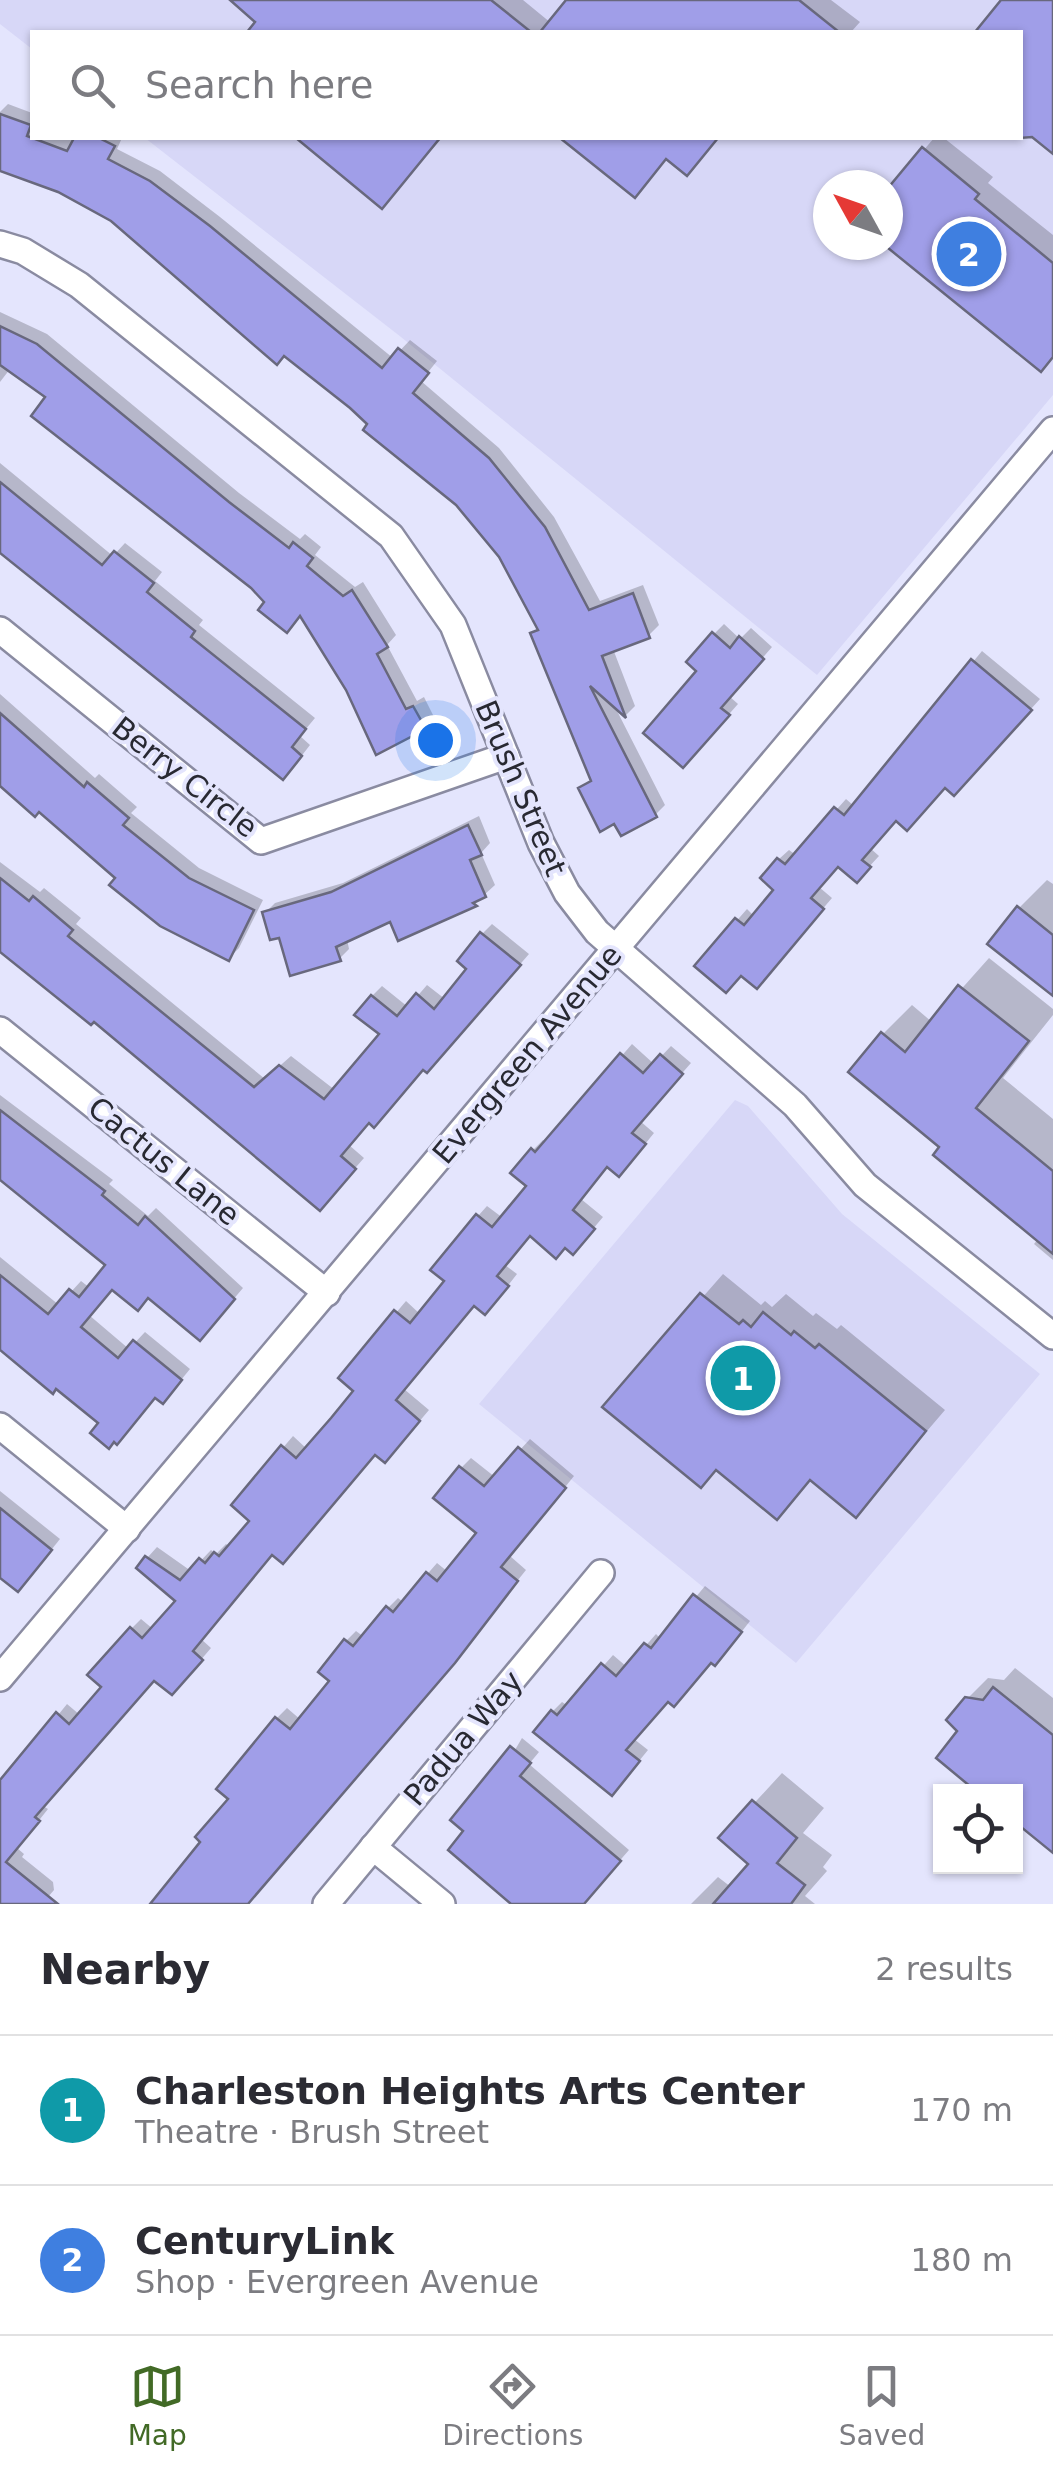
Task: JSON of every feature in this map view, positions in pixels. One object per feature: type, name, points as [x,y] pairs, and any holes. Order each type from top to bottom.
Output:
[{"type":"street","name":"Brush Street","points":[[0,244],[23,251],[79,285],[390,536],[453,625],[540,843],[567,893],[614,950],[795,1104],[866,1184],[1053,1336]]},
{"type":"street","name":"Evergreen Avenue","points":[[0,1678],[1053,430]]},
{"type":"street","name":"Berry Circle","points":[[0,630],[261,841],[506,756]]},
{"type":"street","name":"Cactus Lane","points":[[0,1030],[328,1293]]},
{"type":"street","points":[[0,1426],[127,1528]]},
{"type":"street","name":"Padua Way","points":[[326,1904],[600,1573]]},
{"type":"street","points":[[373,1847],[442,1904]]},
{"type":"shaded area","points":[[0,0],[1053,0],[1053,395],[817,675],[401,337],[148,140],[1023,140],[1023,30],[30,30],[30,47],[0,24]]},
{"type":"shaded area","points":[[735,1100],[748,1106],[842,1214],[1040,1374],[796,1663],[479,1404]]},
{"type":"building","points":[[230,0],[491,0],[528,30],[249,30],[255,22]]},
{"type":"building","points":[[566,0],[799,0],[836,30],[542,30]]},
{"type":"building","points":[[1001,0],[1053,0],[1053,154],[1032,137],[1023,138],[1023,30],[977,30]]},
{"type":"building","points":[[0,114],[30,125],[30,140],[67,151],[73,140],[103,140],[115,146],[108,159],[150,181],[210,226],[382,368],[398,348],[429,373],[413,393],[489,458],[545,527],[589,610],[633,593],[650,638],[602,656],[626,718],[590,686],[657,817],[621,836],[614,824],[600,832],[578,788],[591,781],[530,633],[538,630],[499,557],[456,505],[363,430],[367,424],[350,408],[284,356],[277,365],[111,221],[58,192],[0,171]]},
{"type":"building","points":[[298,140],[438,140],[382,209]]},
{"type":"building","points":[[562,140],[716,140],[687,176],[666,159],[635,198]]},
{"type":"building","points":[[922,147],[979,194],[975,199],[1053,263],[1053,357],[1041,372],[903,260],[903,170]]},
{"type":"building","points":[[0,326],[37,344],[229,502],[289,548],[293,542],[313,558],[307,566],[343,596],[352,590],[388,647],[377,654],[406,709],[413,706],[426,729],[376,755],[346,690],[300,616],[287,633],[258,610],[264,602],[251,588],[31,416],[45,397],[0,365]]},
{"type":"building","points":[[0,482],[102,565],[114,551],[154,583],[147,592],[195,631],[191,637],[306,729],[292,747],[302,756],[283,780],[0,553]]},
{"type":"building","points":[[712,632],[730,648],[739,636],[764,659],[721,708],[730,715],[683,768],[643,733],[696,671],[686,662]]},
{"type":"building","points":[[971,659],[1032,710],[954,796],[945,788],[907,831],[896,821],[862,860],[871,867],[857,883],[838,867],[811,898],[824,909],[757,989],[741,976],[726,993],[694,966],[735,918],[744,925],[773,890],[760,878],[777,858],[785,864],[834,807],[844,815]]},
{"type":"building","points":[[0,713],[84,787],[87,782],[129,818],[123,825],[189,878],[254,910],[229,961],[160,926],[109,885],[115,878],[39,812],[35,817],[0,786]]},
{"type":"building","points":[[468,825],[482,855],[470,860],[486,897],[473,903],[477,906],[398,941],[390,922],[336,947],[341,961],[290,976],[279,938],[270,940],[262,912],[331,892]]},
{"type":"building","points":[[0,878],[29,901],[33,896],[73,930],[68,936],[254,1087],[279,1065],[324,1099],[379,1034],[354,1015],[371,995],[397,1016],[416,993],[434,1009],[466,969],[457,961],[480,932],[521,965],[427,1073],[423,1070],[374,1128],[369,1123],[341,1156],[356,1169],[320,1211],[94,1022],[91,1025],[0,952]]},
{"type":"building","points":[[1017,906],[1053,935],[1053,996],[987,944]]},
{"type":"building","points":[[958,985],[1029,1041],[976,1108],[1053,1171],[1053,1254],[933,1155],[939,1147],[848,1072],[881,1032],[905,1052]]},
{"type":"building","points":[[620,1053],[643,1073],[660,1054],[683,1074],[632,1133],[646,1144],[619,1177],[607,1167],[573,1210],[595,1229],[573,1255],[565,1248],[556,1259],[530,1236],[497,1276],[509,1286],[485,1315],[474,1306],[396,1400],[420,1421],[385,1463],[375,1455],[283,1564],[272,1555],[193,1651],[203,1660],[172,1695],[154,1681],[35,1817],[40,1821],[6,1862],[58,1904],[0,1904],[0,1780],[56,1712],[69,1724],[101,1687],[87,1675],[130,1627],[142,1638],[175,1601],[136,1568],[145,1556],[180,1580],[199,1558],[205,1563],[214,1552],[219,1556],[249,1521],[231,1505],[281,1445],[296,1458],[331,1418],[353,1391],[338,1378],[394,1310],[410,1323],[444,1281],[430,1270],[476,1214],[492,1227],[526,1186],[510,1173],[531,1148],[535,1152]]},
{"type":"building","points":[[0,1110],[105,1191],[102,1195],[138,1225],[145,1216],[235,1299],[200,1341],[148,1298],[138,1311],[112,1290],[81,1327],[118,1358],[133,1340],[182,1380],[163,1404],[155,1398],[117,1445],[114,1442],[109,1449],[90,1433],[98,1423],[56,1389],[53,1394],[0,1350],[0,1275],[48,1314],[69,1289],[79,1297],[105,1265],[0,1180]]},
{"type":"building","points":[[700,1293],[739,1324],[743,1320],[751,1327],[763,1312],[791,1335],[794,1331],[815,1348],[819,1344],[926,1431],[856,1518],[810,1480],[777,1520],[716,1470],[701,1488],[602,1407]]},
{"type":"building","points":[[518,1447],[566,1488],[501,1567],[518,1581],[455,1663],[248,1904],[150,1904],[200,1842],[195,1837],[228,1799],[216,1789],[275,1717],[290,1729],[329,1681],[318,1672],[344,1639],[353,1646],[386,1606],[393,1612],[426,1572],[437,1581],[476,1533],[433,1498],[459,1466],[484,1486]]},
{"type":"building","points":[[0,1508],[52,1550],[18,1592],[0,1578]]},
{"type":"building","points":[[693,1594],[742,1632],[715,1666],[711,1663],[674,1707],[668,1702],[626,1750],[640,1761],[612,1796],[533,1732],[551,1710],[557,1715],[601,1663],[616,1676],[644,1643],[651,1648]]},
{"type":"building","points":[[993,1687],[1053,1735],[1053,1853],[1023,1829],[1023,1784],[967,1784],[936,1758],[957,1731],[946,1720],[965,1697],[983,1700]]},
{"type":"building","points":[[510,1746],[531,1763],[520,1776],[621,1861],[584,1904],[511,1904],[448,1850],[463,1831],[450,1820]]},
{"type":"building","points":[[752,1800],[797,1838],[777,1863],[805,1885],[791,1904],[713,1904],[748,1864],[718,1838]]},
{"type":"place","name":"CenturyLink","points":[[969,254]]},
{"type":"place","name":"Charleston Heights Arts Center","points":[[743,1378]]}]
